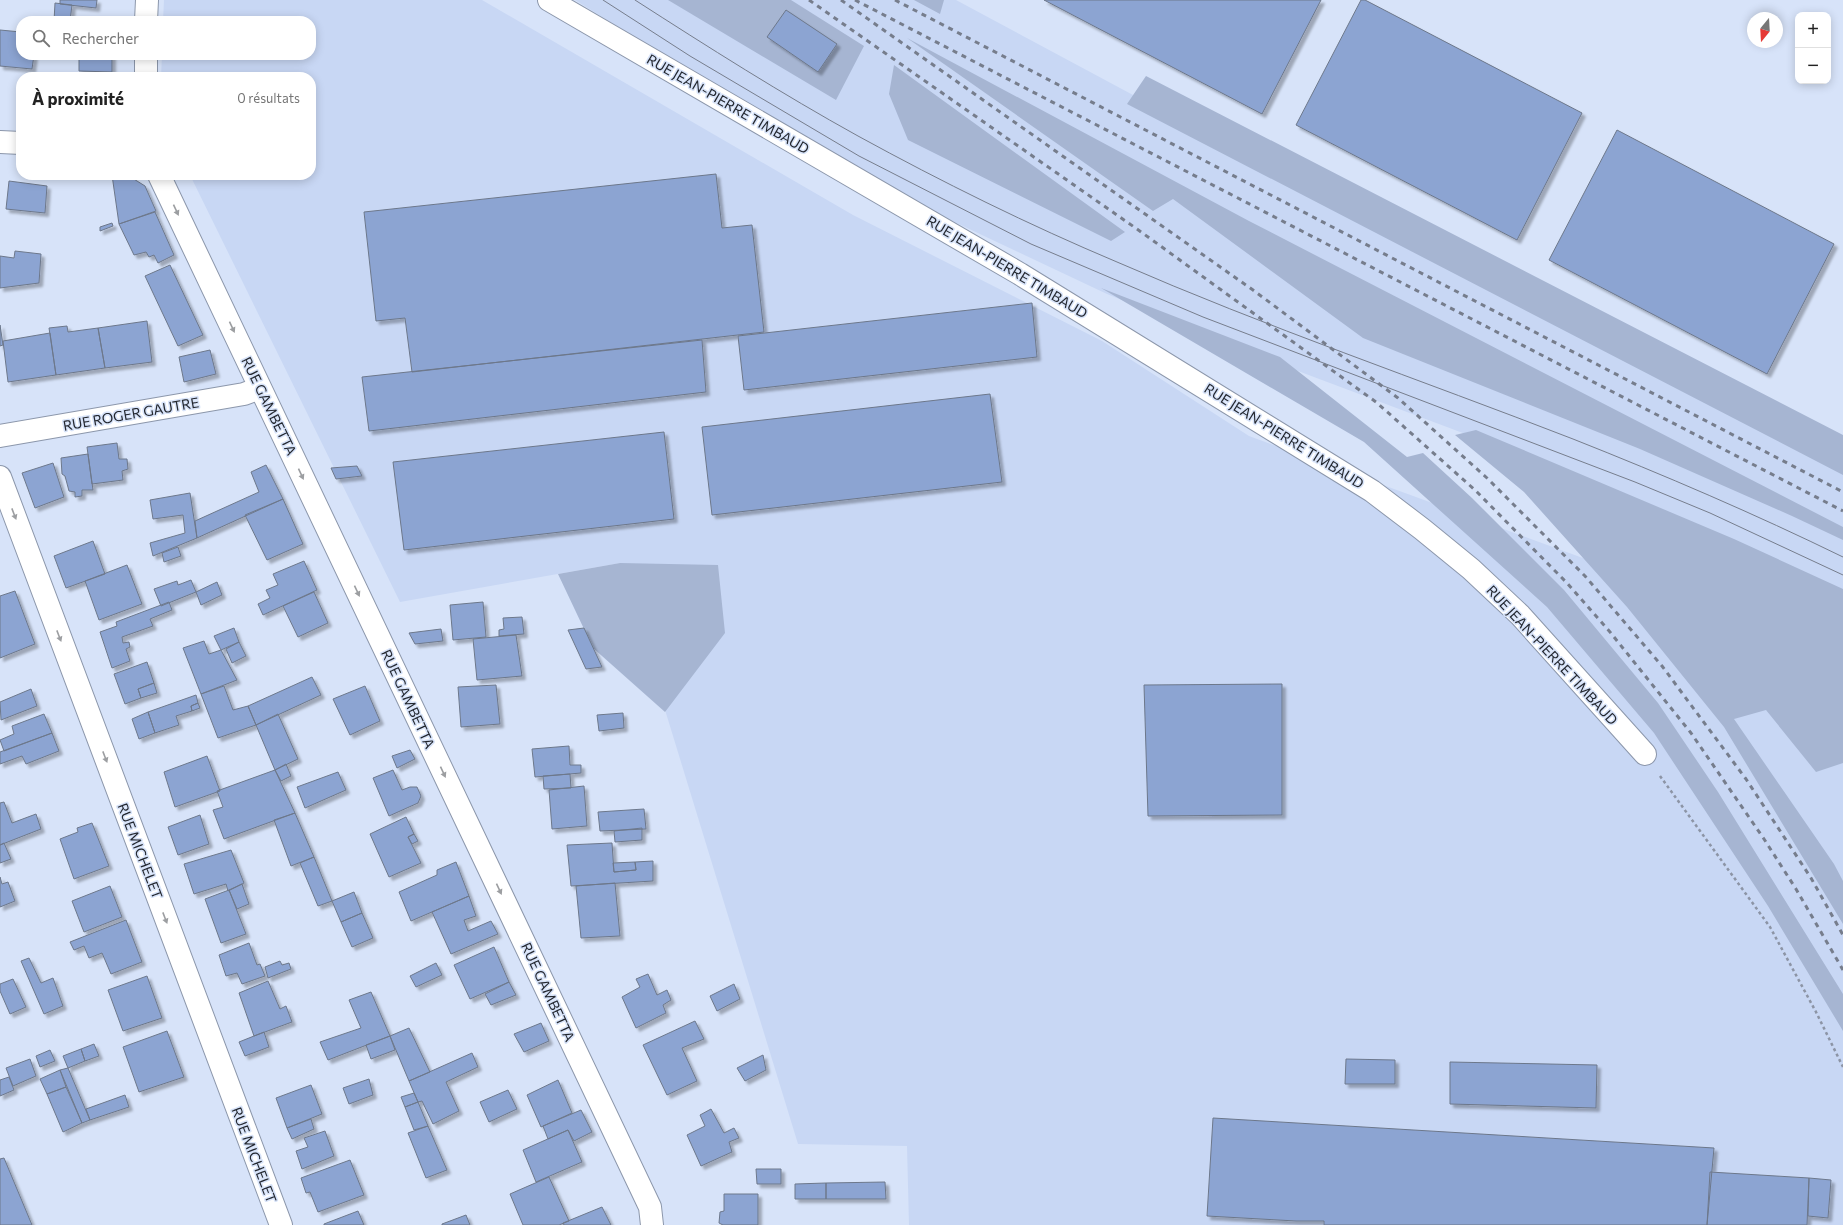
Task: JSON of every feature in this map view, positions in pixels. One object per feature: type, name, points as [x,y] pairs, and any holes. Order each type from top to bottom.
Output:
[{"type":"street","points":[[146,0],[146,16]]},
{"type":"street","name":"RUE JEAN-PIERRE TIMBAUD","points":[[549,0],[1020,274],[1372,491],[1453,554],[1520,615],[1645,754]]},
{"type":"street","points":[[146,60],[146,72]]},
{"type":"street","points":[[0,142],[16,144]]},
{"type":"street","name":"RUE GAMBETTA","points":[[160,180],[650,1208],[652,1225]]},
{"type":"street","name":"RUE ROGER GAUTRE","points":[[0,436],[244,394],[260,388]]},
{"type":"street","name":"RUE MICHELET","points":[[0,478],[281,1225]]},
{"type":"path","points":[[1645,754],[1770,927],[1816,1012],[1843,1066]]},
{"type":"shaded area","points":[[164,0],[482,0],[853,215],[1102,341],[1249,436],[1843,653],[1843,1225],[909,1225],[907,1146],[798,1144],[620,563],[400,602],[192,180],[316,180],[316,72],[161,72],[162,60],[316,60],[316,16],[163,16]]},
{"type":"shaded area","points":[[575,0],[956,0],[1409,243],[1843,468],[1843,594],[1620,492],[1298,371],[1107,294],[927,209],[765,118]]},
{"type":"shaded area","points":[[668,0],[791,0],[864,46],[836,100]]},
{"type":"shaded area","points":[[914,0],[944,0],[940,14]]},
{"type":"shaded area","points":[[907,38],[1249,221],[1843,527],[1843,540],[1640,449],[1363,338],[1173,199],[1153,211]]},
{"type":"shaded area","points":[[894,65],[1125,232],[1111,241],[908,140],[889,94]]},
{"type":"shaded area","points":[[1146,76],[1843,435],[1843,475],[1127,104]]},
{"type":"shaded area","points":[[1101,288],[1280,357],[1407,457],[1423,453],[1472,498],[1564,590],[1658,703],[1718,792],[1843,994],[1843,1031],[1768,906],[1654,733],[1547,607],[1364,442]]},
{"type":"shaded area","points":[[1476,430],[1734,539],[1843,589],[1843,763],[1816,772],[1766,710],[1734,719],[1834,864],[1843,881],[1843,924],[1724,727],[1627,607],[1524,492],[1455,435]]},
{"type":"shaded area","points":[[620,563],[718,565],[725,633],[665,712],[593,648],[558,574]]},
{"type":"building","points":[[60,0],[97,0],[96,8],[60,4]]},
{"type":"building","points":[[1044,0],[1321,0],[1262,114]]},
{"type":"building","points":[[1361,0],[1365,0],[1582,113],[1517,240],[1296,125]]},
{"type":"building","points":[[55,3],[72,5],[71,16],[54,16]]},
{"type":"building","points":[[786,10],[837,44],[818,72],[767,37]]},
{"type":"building","points":[[0,30],[16,32],[16,60],[33,60],[32,69],[0,66]]},
{"type":"building","points":[[79,60],[112,60],[112,72],[79,71]]},
{"type":"building","points":[[1617,130],[1834,244],[1767,374],[1549,260]]},
{"type":"building","points":[[716,174],[722,228],[752,225],[764,332],[412,372],[405,318],[376,321],[364,212]]},
{"type":"building","points":[[113,180],[135,180],[145,186],[156,211],[119,224]]},
{"type":"building","points":[[9,181],[47,186],[45,213],[6,209]]},
{"type":"building","points":[[155,212],[174,255],[158,263],[154,255],[149,257],[146,252],[134,255],[119,224]]},
{"type":"building","points":[[112,223],[113,226],[100,231],[100,227]]},
{"type":"building","points":[[15,251],[41,254],[39,283],[0,288],[0,256],[14,258]]},
{"type":"building","points":[[170,265],[203,335],[178,346],[145,276]]},
{"type":"building","points":[[1032,303],[1037,357],[744,390],[738,336]]},
{"type":"building","points":[[147,321],[152,362],[105,368],[98,328]]},
{"type":"building","points":[[0,325],[3,345],[0,346]]},
{"type":"building","points":[[67,326],[68,332],[98,328],[105,368],[56,375],[49,328]]},
{"type":"building","points":[[50,333],[56,375],[8,382],[3,341]]},
{"type":"building","points":[[702,340],[706,392],[369,431],[362,377]]},
{"type":"building","points":[[210,350],[216,374],[184,382],[179,357]]},
{"type":"building","points":[[990,394],[1002,482],[712,515],[702,427]]},
{"type":"building","points":[[664,432],[674,519],[404,550],[393,462]]},
{"type":"building","points":[[117,443],[119,459],[127,459],[128,469],[122,471],[123,480],[92,484],[87,447]]},
{"type":"building","points":[[88,454],[93,490],[82,490],[82,496],[75,497],[75,492],[69,491],[65,476],[62,474],[61,458]]},
{"type":"building","points":[[53,463],[64,497],[35,508],[22,473]]},
{"type":"building","points":[[266,465],[283,499],[197,538],[195,521],[259,492],[251,472]]},
{"type":"building","points":[[357,466],[362,476],[336,479],[331,468]]},
{"type":"building","points":[[190,493],[197,538],[153,556],[150,543],[185,533],[183,515],[153,519],[150,500]]},
{"type":"building","points":[[283,499],[303,544],[267,560],[245,515]]},
{"type":"building","points":[[93,541],[105,574],[66,588],[54,556]]},
{"type":"building","points":[[178,547],[181,556],[164,562],[162,553]]},
{"type":"building","points":[[304,561],[317,590],[263,615],[258,604],[270,598],[266,590],[278,585],[273,574]]},
{"type":"building","points":[[127,565],[142,604],[99,620],[85,581]]},
{"type":"building","points":[[191,580],[196,592],[161,606],[154,589],[177,581],[178,585]]},
{"type":"building","points":[[217,582],[222,595],[201,605],[196,592]]},
{"type":"building","points":[[15,591],[35,644],[0,658],[0,596]]},
{"type":"building","points":[[314,592],[328,623],[298,637],[283,606]]},
{"type":"building","points":[[169,602],[172,610],[150,619],[153,626],[122,637],[123,643],[129,642],[130,647],[126,649],[130,661],[112,668],[100,632],[117,626],[116,622]]},
{"type":"building","points":[[483,602],[486,637],[453,640],[450,605]]},
{"type":"building","points":[[522,617],[524,634],[499,636],[499,630],[504,629],[503,618]]},
{"type":"building","points":[[234,628],[239,642],[221,650],[214,636]]},
{"type":"building","points":[[584,628],[602,667],[586,669],[568,630]]},
{"type":"building","points":[[441,629],[443,641],[415,644],[409,633]]},
{"type":"building","points":[[516,635],[522,676],[477,680],[473,639]]},
{"type":"building","points":[[204,641],[209,654],[221,650],[237,680],[201,694],[183,648]]},
{"type":"building","points":[[239,642],[246,656],[232,663],[226,649]]},
{"type":"building","points":[[147,662],[154,683],[138,689],[141,698],[125,704],[114,674]]},
{"type":"building","points":[[312,677],[321,695],[256,725],[248,706]]},
{"type":"building","points":[[154,683],[157,693],[141,698],[138,689]]},
{"type":"building","points":[[1282,684],[1282,815],[1148,816],[1144,685]]},
{"type":"building","points":[[496,685],[500,724],[461,727],[458,687]]},
{"type":"building","points":[[224,686],[233,710],[248,706],[256,725],[218,738],[201,694]]},
{"type":"building","points":[[365,686],[380,721],[350,735],[333,699]]},
{"type":"building","points":[[31,689],[37,706],[1,720],[0,702]]},
{"type":"building","points":[[196,695],[198,703],[191,706],[192,711],[176,716],[179,725],[155,733],[148,712]]},
{"type":"building","points":[[198,703],[200,708],[192,711],[191,706]]},
{"type":"building","points":[[148,712],[155,733],[139,739],[132,719]]},
{"type":"building","points":[[623,713],[624,728],[599,731],[597,715]]},
{"type":"building","points":[[44,714],[52,733],[4,751],[0,740],[14,734],[12,726]]},
{"type":"building","points":[[278,714],[298,759],[275,770],[256,725]]},
{"type":"building","points":[[52,733],[59,751],[26,764],[22,756],[0,764],[0,752]]},
{"type":"building","points":[[569,746],[570,765],[581,765],[581,773],[535,777],[532,749]]},
{"type":"building","points":[[410,750],[415,759],[397,768],[392,756]]},
{"type":"building","points":[[207,756],[220,791],[175,807],[164,772]]},
{"type":"building","points":[[286,764],[291,776],[281,781],[275,770]]},
{"type":"building","points":[[275,770],[295,813],[224,839],[213,810],[223,807],[217,791]]},
{"type":"building","points":[[393,770],[402,790],[410,787],[417,787],[421,796],[418,803],[389,816],[373,778]]},
{"type":"building","points":[[338,772],[346,790],[305,808],[297,787]]},
{"type":"building","points":[[570,774],[571,788],[544,789],[543,776]]},
{"type":"building","points":[[584,786],[587,826],[552,829],[549,790]]},
{"type":"building","points":[[4,802],[12,823],[36,814],[41,829],[0,845],[0,803]]},
{"type":"building","points":[[644,809],[646,829],[600,831],[598,812]]},
{"type":"building","points":[[295,813],[314,857],[291,866],[274,820]]},
{"type":"building","points":[[200,815],[209,844],[178,855],[168,827]]},
{"type":"building","points":[[406,817],[414,834],[408,837],[421,863],[389,877],[370,834]]},
{"type":"building","points":[[92,823],[109,866],[74,879],[60,839],[78,832],[77,828]]},
{"type":"building","points":[[642,828],[642,840],[615,842],[614,831]]},
{"type":"building","points":[[414,834],[418,841],[412,844],[408,837]]},
{"type":"building","points":[[4,843],[11,859],[0,863],[0,845]]},
{"type":"building","points":[[612,843],[614,872],[636,870],[635,862],[653,861],[653,881],[571,886],[567,845]]},
{"type":"building","points":[[231,850],[244,883],[228,891],[226,884],[194,894],[184,864]]},
{"type":"building","points":[[314,857],[332,901],[318,906],[300,863]]},
{"type":"building","points":[[456,862],[469,896],[411,921],[399,892],[437,875],[437,870]]},
{"type":"building","points":[[635,862],[636,870],[614,872],[613,863]]},
{"type":"building","points":[[0,877],[2,884],[8,882],[15,901],[0,907]]},
{"type":"building","points":[[615,883],[620,936],[581,938],[576,886]]},
{"type":"building","points":[[242,884],[249,904],[237,909],[229,890]]},
{"type":"building","points":[[110,886],[122,917],[84,932],[72,901]]},
{"type":"building","points":[[229,890],[246,934],[221,943],[205,899]]},
{"type":"building","points":[[354,892],[362,913],[341,922],[332,901]]},
{"type":"building","points":[[469,896],[476,916],[464,920],[468,931],[491,921],[498,934],[451,954],[432,912]]},
{"type":"building","points":[[362,913],[373,938],[352,947],[341,922]]},
{"type":"building","points":[[126,920],[142,962],[111,974],[102,953],[89,958],[84,946],[74,950],[70,942]]},
{"type":"building","points":[[249,943],[257,965],[260,964],[265,976],[242,984],[237,973],[226,976],[219,955]]},
{"type":"building","points":[[494,947],[509,982],[470,999],[454,965]]},
{"type":"building","points":[[29,958],[41,983],[53,978],[63,1006],[44,1014],[21,961]]},
{"type":"building","points":[[280,961],[282,965],[289,963],[291,969],[268,978],[265,967]]},
{"type":"building","points":[[436,963],[442,975],[416,987],[410,976]]},
{"type":"building","points":[[648,974],[657,995],[667,990],[671,1000],[663,1005],[666,1013],[636,1028],[622,997],[640,987],[636,979]]},
{"type":"building","points":[[147,976],[162,1018],[123,1031],[108,990]]},
{"type":"building","points":[[13,979],[26,1007],[10,1014],[0,991],[0,984]]},
{"type":"building","points":[[268,981],[280,1009],[286,1006],[292,1022],[254,1036],[239,993]]},
{"type":"building","points":[[509,982],[516,995],[491,1005],[485,994]]},
{"type":"building","points":[[734,984],[740,999],[717,1011],[710,996]]},
{"type":"building","points":[[371,992],[390,1036],[328,1060],[320,1042],[361,1028],[349,1000]]},
{"type":"building","points":[[695,1021],[704,1039],[682,1048],[697,1081],[667,1095],[643,1045]]},
{"type":"building","points":[[541,1023],[549,1041],[524,1052],[514,1034]]},
{"type":"building","points":[[409,1028],[430,1072],[409,1081],[390,1036]]},
{"type":"building","points":[[167,1031],[184,1077],[139,1092],[123,1047]]},
{"type":"building","points":[[264,1032],[269,1047],[245,1056],[239,1042]]},
{"type":"building","points":[[390,1036],[395,1050],[371,1059],[366,1045]]},
{"type":"building","points":[[94,1044],[99,1056],[85,1061],[81,1049]]},
{"type":"building","points":[[81,1049],[85,1061],[68,1068],[63,1056]]},
{"type":"building","points":[[50,1050],[55,1061],[40,1067],[36,1056]]},
{"type":"building","points":[[472,1053],[478,1067],[446,1082],[459,1111],[433,1124],[422,1101],[418,1102],[409,1081]]},
{"type":"building","points":[[763,1055],[766,1070],[745,1081],[737,1068]]},
{"type":"building","points":[[30,1059],[36,1076],[13,1086],[6,1068]]},
{"type":"building","points":[[1346,1059],[1395,1060],[1395,1084],[1345,1084]]},
{"type":"building","points":[[1450,1062],[1597,1065],[1596,1108],[1450,1104]]},
{"type":"building","points":[[68,1068],[90,1120],[82,1123],[60,1070]]},
{"type":"building","points":[[60,1070],[66,1087],[47,1094],[40,1079]]},
{"type":"building","points":[[9,1077],[14,1090],[0,1096],[0,1080]]},
{"type":"building","points":[[369,1079],[373,1095],[349,1104],[343,1088]]},
{"type":"building","points":[[558,1080],[572,1113],[541,1127],[527,1095]]},
{"type":"building","points":[[311,1085],[322,1114],[287,1128],[276,1098]]},
{"type":"building","points":[[66,1087],[82,1123],[63,1132],[47,1094]]},
{"type":"building","points":[[508,1090],[517,1109],[489,1122],[480,1102]]},
{"type":"building","points":[[414,1093],[418,1102],[405,1107],[401,1097]]},
{"type":"building","points":[[125,1095],[129,1107],[90,1120],[86,1109]]},
{"type":"building","points":[[418,1102],[428,1126],[414,1130],[405,1107]]},
{"type":"building","points":[[711,1109],[724,1133],[734,1128],[739,1138],[729,1142],[732,1152],[701,1166],[687,1135],[705,1126],[700,1115]]},
{"type":"building","points":[[581,1110],[592,1132],[574,1141],[568,1130],[548,1139],[543,1126]]},
{"type":"building","points":[[1213,1118],[1714,1148],[1707,1225],[1324,1225],[1324,1221],[1207,1216]]},
{"type":"building","points":[[311,1119],[314,1129],[292,1139],[287,1128]]},
{"type":"building","points":[[428,1126],[447,1170],[426,1178],[408,1133]]},
{"type":"building","points":[[568,1130],[582,1162],[536,1182],[523,1150]]},
{"type":"building","points":[[325,1131],[334,1156],[302,1169],[296,1151],[308,1147],[304,1138]]},
{"type":"building","points":[[4,1158],[32,1225],[0,1225],[0,1159]]},
{"type":"building","points":[[350,1160],[364,1195],[318,1212],[310,1192],[306,1193],[301,1178]]},
{"type":"building","points":[[756,1169],[781,1169],[781,1184],[757,1184]]},
{"type":"building","points":[[1710,1172],[1809,1178],[1807,1225],[1707,1225]]},
{"type":"building","points":[[549,1177],[569,1221],[559,1225],[523,1225],[510,1194]]},
{"type":"building","points":[[1809,1178],[1831,1180],[1828,1218],[1808,1216]]},
{"type":"building","points":[[885,1182],[886,1199],[826,1199],[826,1183]]},
{"type":"building","points":[[826,1183],[826,1199],[795,1199],[795,1184]]},
{"type":"building","points":[[724,1194],[758,1194],[758,1225],[723,1225],[719,1223],[720,1212],[724,1211]]},
{"type":"building","points":[[602,1207],[611,1225],[564,1225],[563,1223]]},
{"type":"building","points":[[358,1211],[364,1225],[324,1225],[324,1224]]},
{"type":"building","points":[[466,1215],[470,1225],[442,1225],[442,1224]]},
{"type":"tram line","points":[[603,0],[690,56],[859,156],[1031,244],[1203,317],[1635,482],[1710,513],[1843,575]]},
{"type":"tram line","points":[[635,0],[773,87],[858,136],[922,170],[1051,233],[1230,309],[1573,439],[1709,495],[1843,557]]},
{"type":"railway","points":[[809,0],[1137,229],[1376,402],[1475,490],[1567,583],[1610,632],[1691,733],[1764,839],[1796,889],[1843,970]]},
{"type":"railway","points":[[841,0],[1253,290],[1398,398],[1487,478],[1585,576],[1662,666],[1746,779],[1811,878],[1843,935]]},
{"type":"railway","points":[[855,0],[1843,511]]},
{"type":"railway","points":[[895,0],[1843,492]]}]
